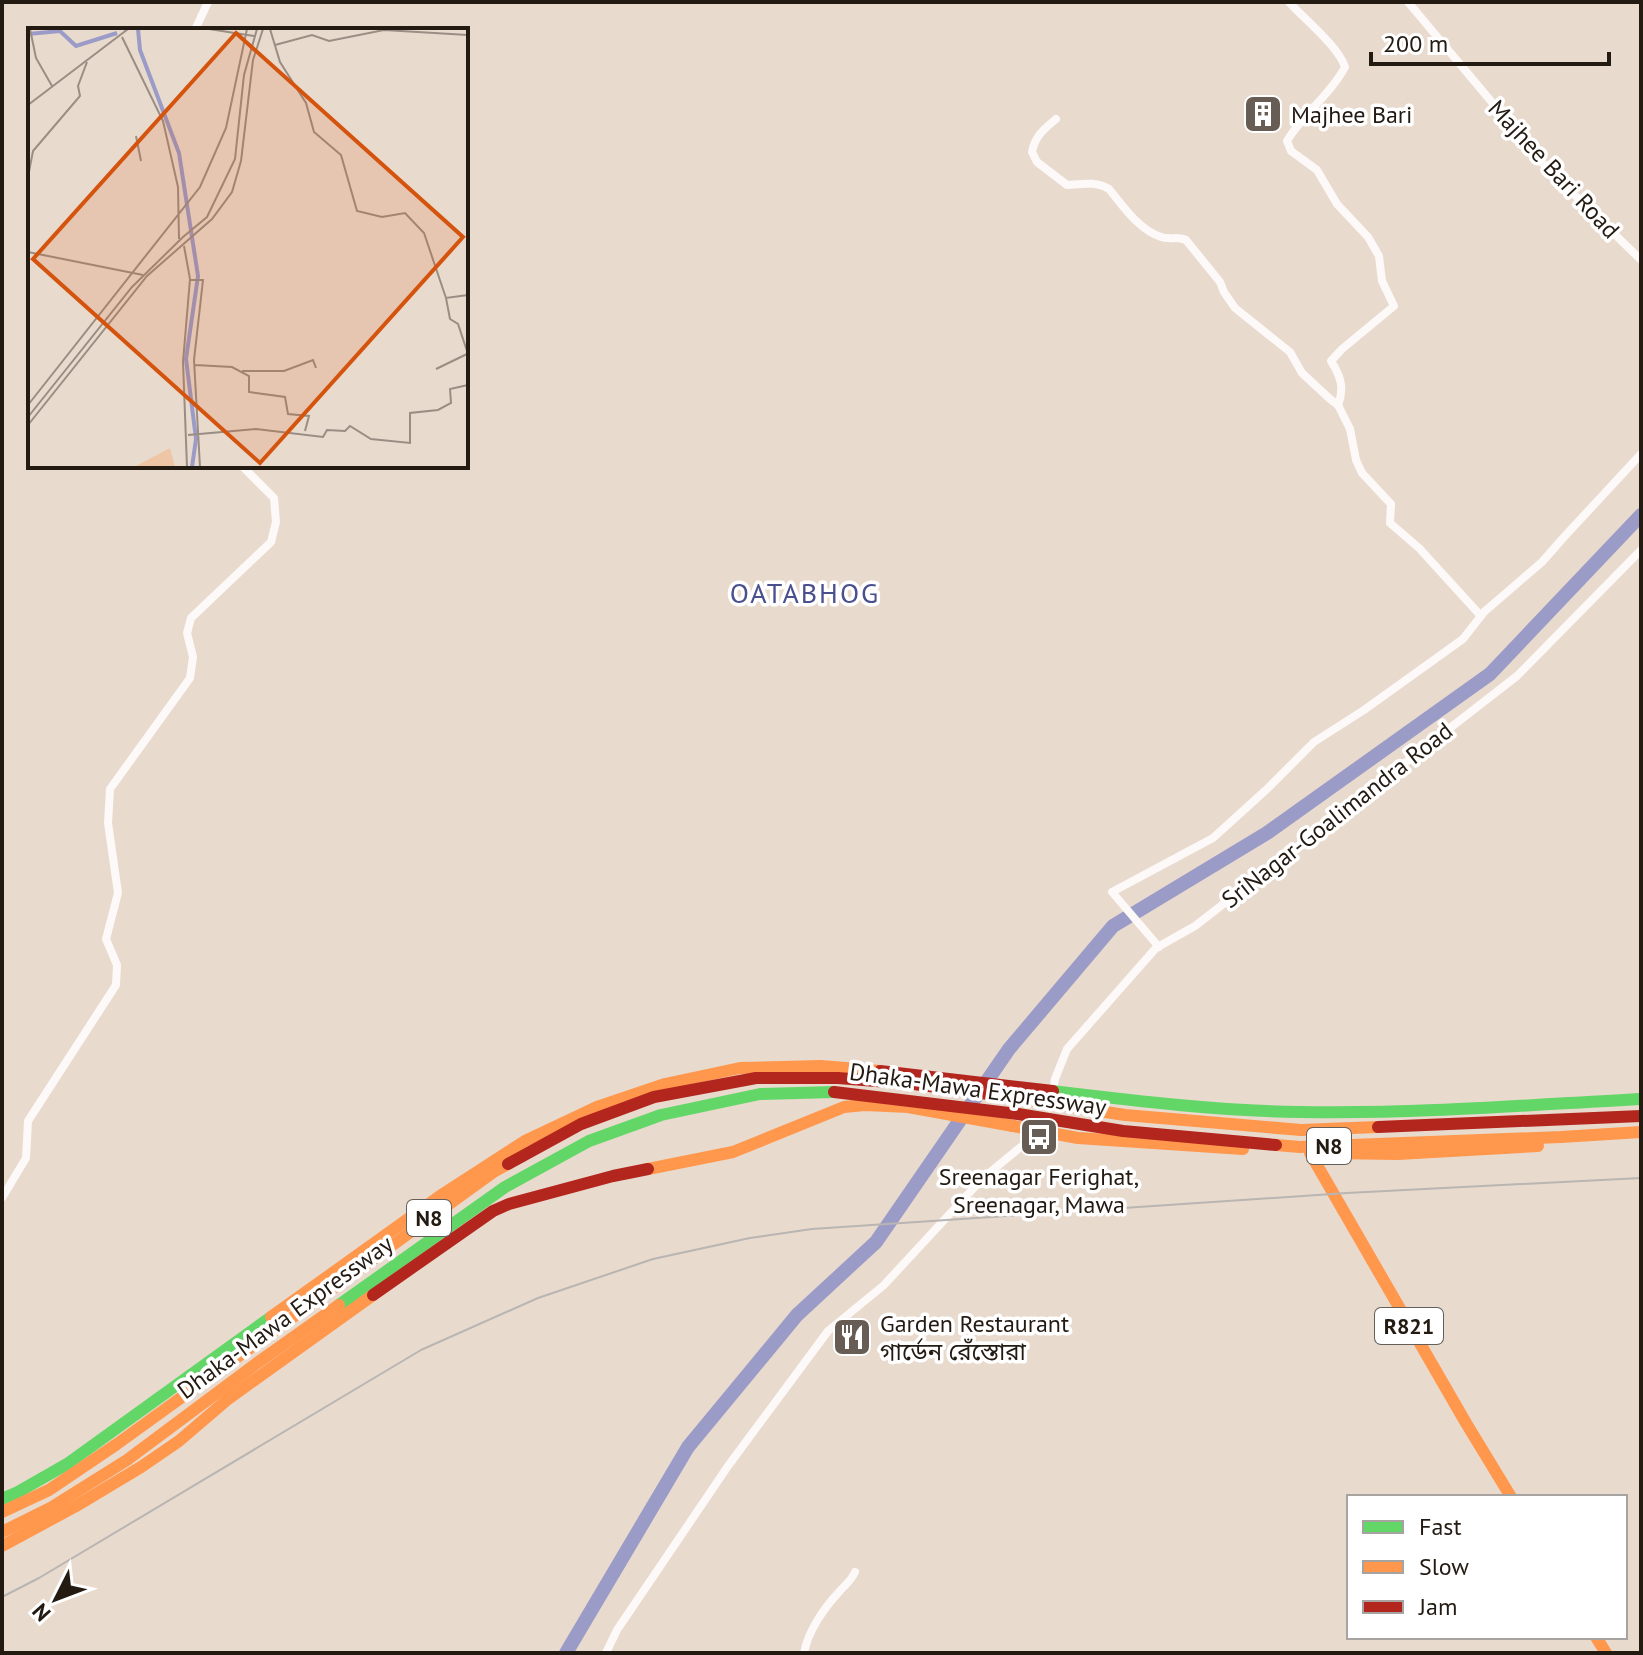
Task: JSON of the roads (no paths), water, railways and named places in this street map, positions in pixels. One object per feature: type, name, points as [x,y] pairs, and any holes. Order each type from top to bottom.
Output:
[{"type":"main road","points":[[2,1499],[67,1464],[443,1194],[525,1141],[582,1114],[665,1084],[740,1068],[821,1066],[915,1079]]},
{"type":"main road","name":"Dhaka-Mawa Expressway","points":[[2,1512],[49,1490],[117,1444],[495,1171],[581,1124],[654,1097],[756,1078],[915,1079],[1018,1092],[1125,1115],[1301,1130],[1641,1116]]},
{"type":"main road","name":"Dhaka-Mawa Expressway","points":[[2,1532],[52,1507],[127,1460],[269,1354],[505,1187],[589,1141],[661,1115],[760,1094],[840,1092],[1016,1120],[1300,1147],[1641,1132]]},
{"type":"main road","points":[[1052,1098],[1267,1111],[1400,1112],[1641,1099]]},
{"type":"main road","points":[[2,1546],[141,1467],[179,1441],[228,1399],[493,1211],[613,1176],[733,1152],[844,1107],[911,1103]]},
{"type":"main road","points":[[1016,1120],[1039,1131],[1078,1138],[1310,1153],[1398,1154],[1641,1139]]},
{"type":"main road","name":"R821","points":[[1310,1153],[1510,1495]]},
{"type":"street","points":[[196,28],[208,2]]},
{"type":"street","points":[[1289,2],[1331,47],[1345,67],[1287,141],[1291,151],[1317,170],[1337,204],[1368,237],[1379,256],[1382,281],[1394,306],[1331,361],[1340,377],[1338,405]]},
{"type":"street","name":"Majhee Bari Road","points":[[1408,2],[1546,167],[1641,260]]},
{"type":"street","points":[[1056,119],[1035,141],[1032,152],[1037,162],[1067,185],[1092,184],[1109,189],[1149,232],[1164,239],[1178,236],[1186,240],[1220,282],[1235,308],[1290,352],[1302,373],[1338,405],[1350,429],[1362,473],[1391,504],[1390,523],[1419,548],[1481,616]]},
{"type":"street","points":[[1159,947],[1112,892],[1213,838],[1314,742],[1463,639],[1481,616],[1542,562],[1641,454]]},
{"type":"street","points":[[2,1198],[26,1158],[28,1121],[116,985],[117,965],[106,939],[118,893],[108,823],[110,789],[190,678],[193,657],[187,633],[191,618],[271,542],[276,522],[274,498],[244,468]]},
{"type":"street","name":"SriNagar-Goalimandra Road","points":[[1052,1098],[1055,1079],[1067,1049],[1159,947],[1195,926],[1517,676],[1641,550]]},
{"type":"street","points":[[606,1653],[617,1630],[728,1466],[828,1331],[884,1285],[983,1178],[1039,1131]]},
{"type":"street","points":[[22,1484],[49,1534]]},
{"type":"street","points":[[804,1653],[816,1623],[855,1572]]},
{"type":"waterway","points":[[566,1653],[688,1447],[797,1315],[876,1242],[1009,1049],[1113,926],[1267,833],[1490,674],[1641,515]]},
{"type":"railway","points":[[2,1597],[39,1578],[421,1350],[538,1298],[653,1259],[750,1238],[812,1229],[1347,1193],[1641,1178]]},
{"type":"place","name":"Majhee Bari","points":[[1263,114]]},
{"type":"place","name":"Sreenagar Ferighat, Sreenagar, Mawa","points":[[1039,1137]]},
{"type":"place","name":"Garden Restaurant গার্ডেন রেঁস্তোরা","points":[[852,1337]]},
{"type":"district","name":"OATABHOG","points":[[805,592]]}]
